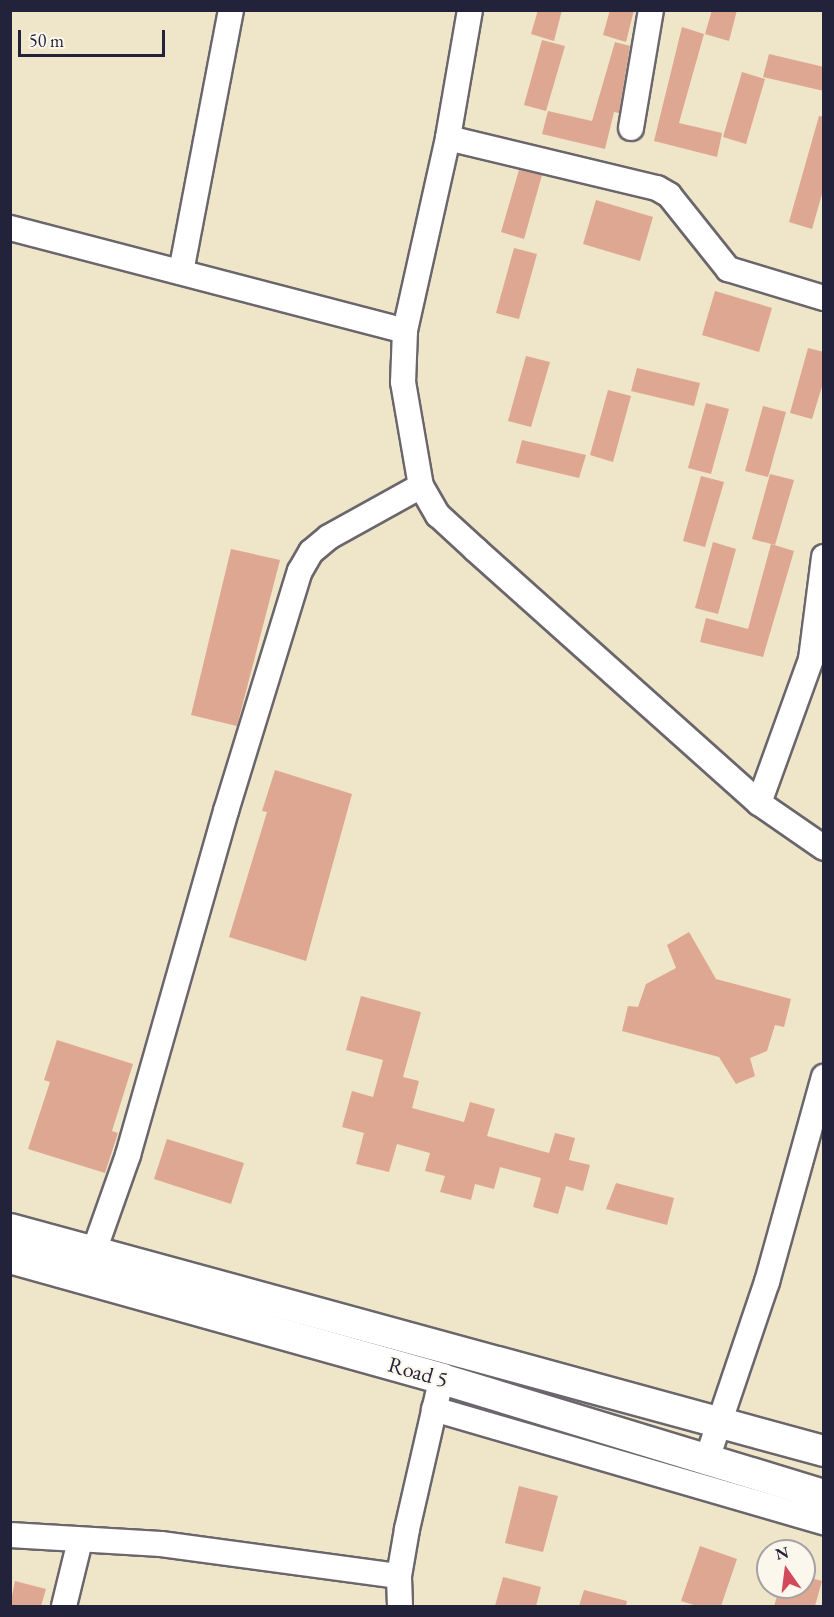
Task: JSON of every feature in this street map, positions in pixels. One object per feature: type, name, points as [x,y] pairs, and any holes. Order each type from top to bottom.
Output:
[{"type":"street","points":[[182,272],[231,10]]},
{"type":"street","points":[[470,10],[448,138],[405,331],[403,382],[410,439],[421,486],[438,515],[461,536],[759,803],[824,848]]},
{"type":"street","points":[[631,128],[651,10]]},
{"type":"street","points":[[448,138],[657,188],[669,195],[728,269],[824,298]]},
{"type":"street","points":[[10,228],[405,331]]},
{"type":"street","points":[[93,1254],[128,1155],[226,810],[300,571],[311,552],[329,537],[421,486]]},
{"type":"street","points":[[759,803],[812,659],[824,557]]},
{"type":"street","points":[[706,1462],[767,1282],[824,1077]]},
{"type":"street","name":"Road 5","points":[[10,1229],[447,1365],[706,1462],[824,1495]]},
{"type":"street","name":"Road 5","points":[[10,1258],[447,1365],[720,1420],[824,1451]]},
{"type":"street","points":[[400,1606],[399,1576],[434,1409],[447,1365]]},
{"type":"street","points":[[434,1409],[824,1522]]},
{"type":"street","points":[[10,1535],[80,1541],[161,1544],[399,1576]]},
{"type":"street","points":[[64,1606],[80,1541]]},
{"type":"building","points":[[538,10],[562,10],[554,41],[531,34]]},
{"type":"building","points":[[610,10],[634,10],[626,42],[603,35]]},
{"type":"building","points":[[712,10],[737,10],[729,41],[705,34]]},
{"type":"building","points":[[682,27],[704,34],[679,123],[722,133],[717,157],[654,141]]},
{"type":"building","points":[[542,40],[565,46],[546,111],[524,105]]},
{"type":"building","points":[[615,42],[630,46],[619,113],[614,112],[605,149],[542,134],[548,111],[592,121]]},
{"type":"building","points":[[769,54],[824,67],[824,91],[763,77]]},
{"type":"building","points":[[742,72],[765,79],[746,144],[723,137]]},
{"type":"building","points":[[819,116],[824,117],[824,187],[812,229],[789,222]]},
{"type":"building","points":[[519,170],[542,175],[524,239],[501,232]]},
{"type":"building","points":[[596,200],[653,217],[640,261],[583,244]]},
{"type":"building","points":[[514,248],[537,254],[519,319],[496,313]]},
{"type":"building","points":[[715,291],[772,308],[759,352],[702,335]]},
{"type":"building","points":[[808,348],[824,352],[824,380],[812,419],[790,413]]},
{"type":"building","points":[[526,356],[550,362],[531,427],[508,421]]},
{"type":"building","points":[[637,368],[700,383],[694,406],[631,391]]},
{"type":"building","points":[[608,390],[631,396],[613,462],[590,455]]},
{"type":"building","points":[[706,403],[729,409],[711,474],[688,468]]},
{"type":"building","points":[[763,406],[786,412],[768,477],[745,471]]},
{"type":"building","points":[[522,440],[586,455],[579,478],[516,463]]},
{"type":"building","points":[[770,474],[794,480],[775,545],[752,539]]},
{"type":"building","points":[[701,476],[724,482],[705,547],[683,541]]},
{"type":"building","points":[[713,542],[736,549],[718,614],[695,608]]},
{"type":"building","points":[[771,544],[794,551],[763,657],[700,642],[706,618],[748,629]]},
{"type":"building","points":[[231,549],[280,560],[237,726],[191,715]]},
{"type":"building","points":[[275,770],[352,794],[306,961],[229,937],[267,812],[262,811]]},
{"type":"building","points":[[689,932],[716,979],[791,999],[784,1027],[775,1025],[767,1051],[750,1058],[755,1076],[736,1084],[719,1057],[622,1031],[628,1006],[638,1007],[646,984],[676,968],[667,945]]},
{"type":"building","points":[[361,996],[421,1012],[403,1077],[419,1081],[412,1108],[464,1122],[470,1102],[495,1109],[487,1136],[549,1153],[555,1133],[575,1138],[569,1160],[590,1165],[583,1191],[566,1186],[558,1214],[533,1207],[541,1178],[500,1167],[494,1189],[475,1184],[471,1200],[440,1192],[445,1176],[425,1171],[430,1153],[397,1144],[389,1172],[356,1164],[364,1133],[342,1127],[352,1091],[373,1097],[383,1060],[346,1050]]},
{"type":"building","points":[[57,1040],[133,1064],[112,1131],[118,1133],[105,1173],[28,1149],[50,1082],[44,1080]]},
{"type":"building","points":[[167,1139],[244,1163],[231,1204],[154,1179]]},
{"type":"building","points":[[616,1183],[674,1198],[667,1225],[606,1209]]},
{"type":"building","points":[[519,1486],[558,1496],[543,1552],[505,1543]]},
{"type":"building","points":[[700,1546],[737,1559],[721,1606],[697,1606],[681,1601]]},
{"type":"building","points":[[503,1577],[541,1587],[536,1606],[495,1606]]},
{"type":"building","points":[[816,1579],[822,1581],[815,1606],[774,1606],[776,1599],[816,1599]]},
{"type":"building","points":[[15,1581],[46,1589],[41,1606],[10,1606]]},
{"type":"building","points":[[584,1590],[627,1601],[626,1606],[579,1606]]}]
